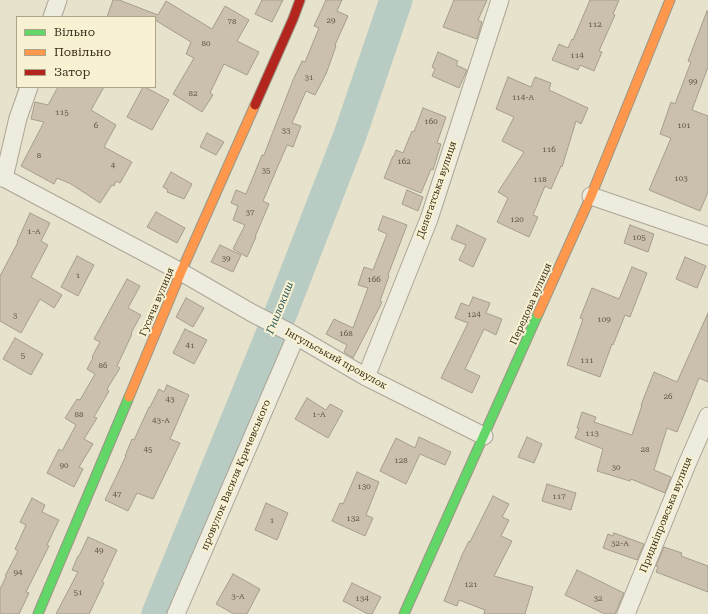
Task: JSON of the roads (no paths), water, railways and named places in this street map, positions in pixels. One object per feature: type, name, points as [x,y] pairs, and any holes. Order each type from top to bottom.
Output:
[{"type":"main road","name":"Гусяча вулиця","points":[[38,614],[181,272],[293,19],[300,0]]},
{"type":"main road","name":"Передова вулиця","points":[[404,614],[592,196],[670,0]]},
{"type":"street","points":[[52,16],[58,0]]},
{"type":"street","name":"Делегатська вулиця","points":[[366,377],[429,219],[500,0]]},
{"type":"street","points":[[2,178],[18,118],[29,88]]},
{"type":"street","name":"Інгульський провулок","points":[[2,178],[181,272],[252,313],[293,334],[366,377],[484,436]]},
{"type":"street","points":[[592,196],[708,236]]},
{"type":"street","name":"провулок Василя Кричевського","points":[[176,614],[293,334]]},
{"type":"street","name":"Придніпровська вулиця","points":[[626,614],[708,416]]},
{"type":"waterway","name":"Гнилокиш","points":[[158,614],[284,305],[350,135],[396,0]]}]
